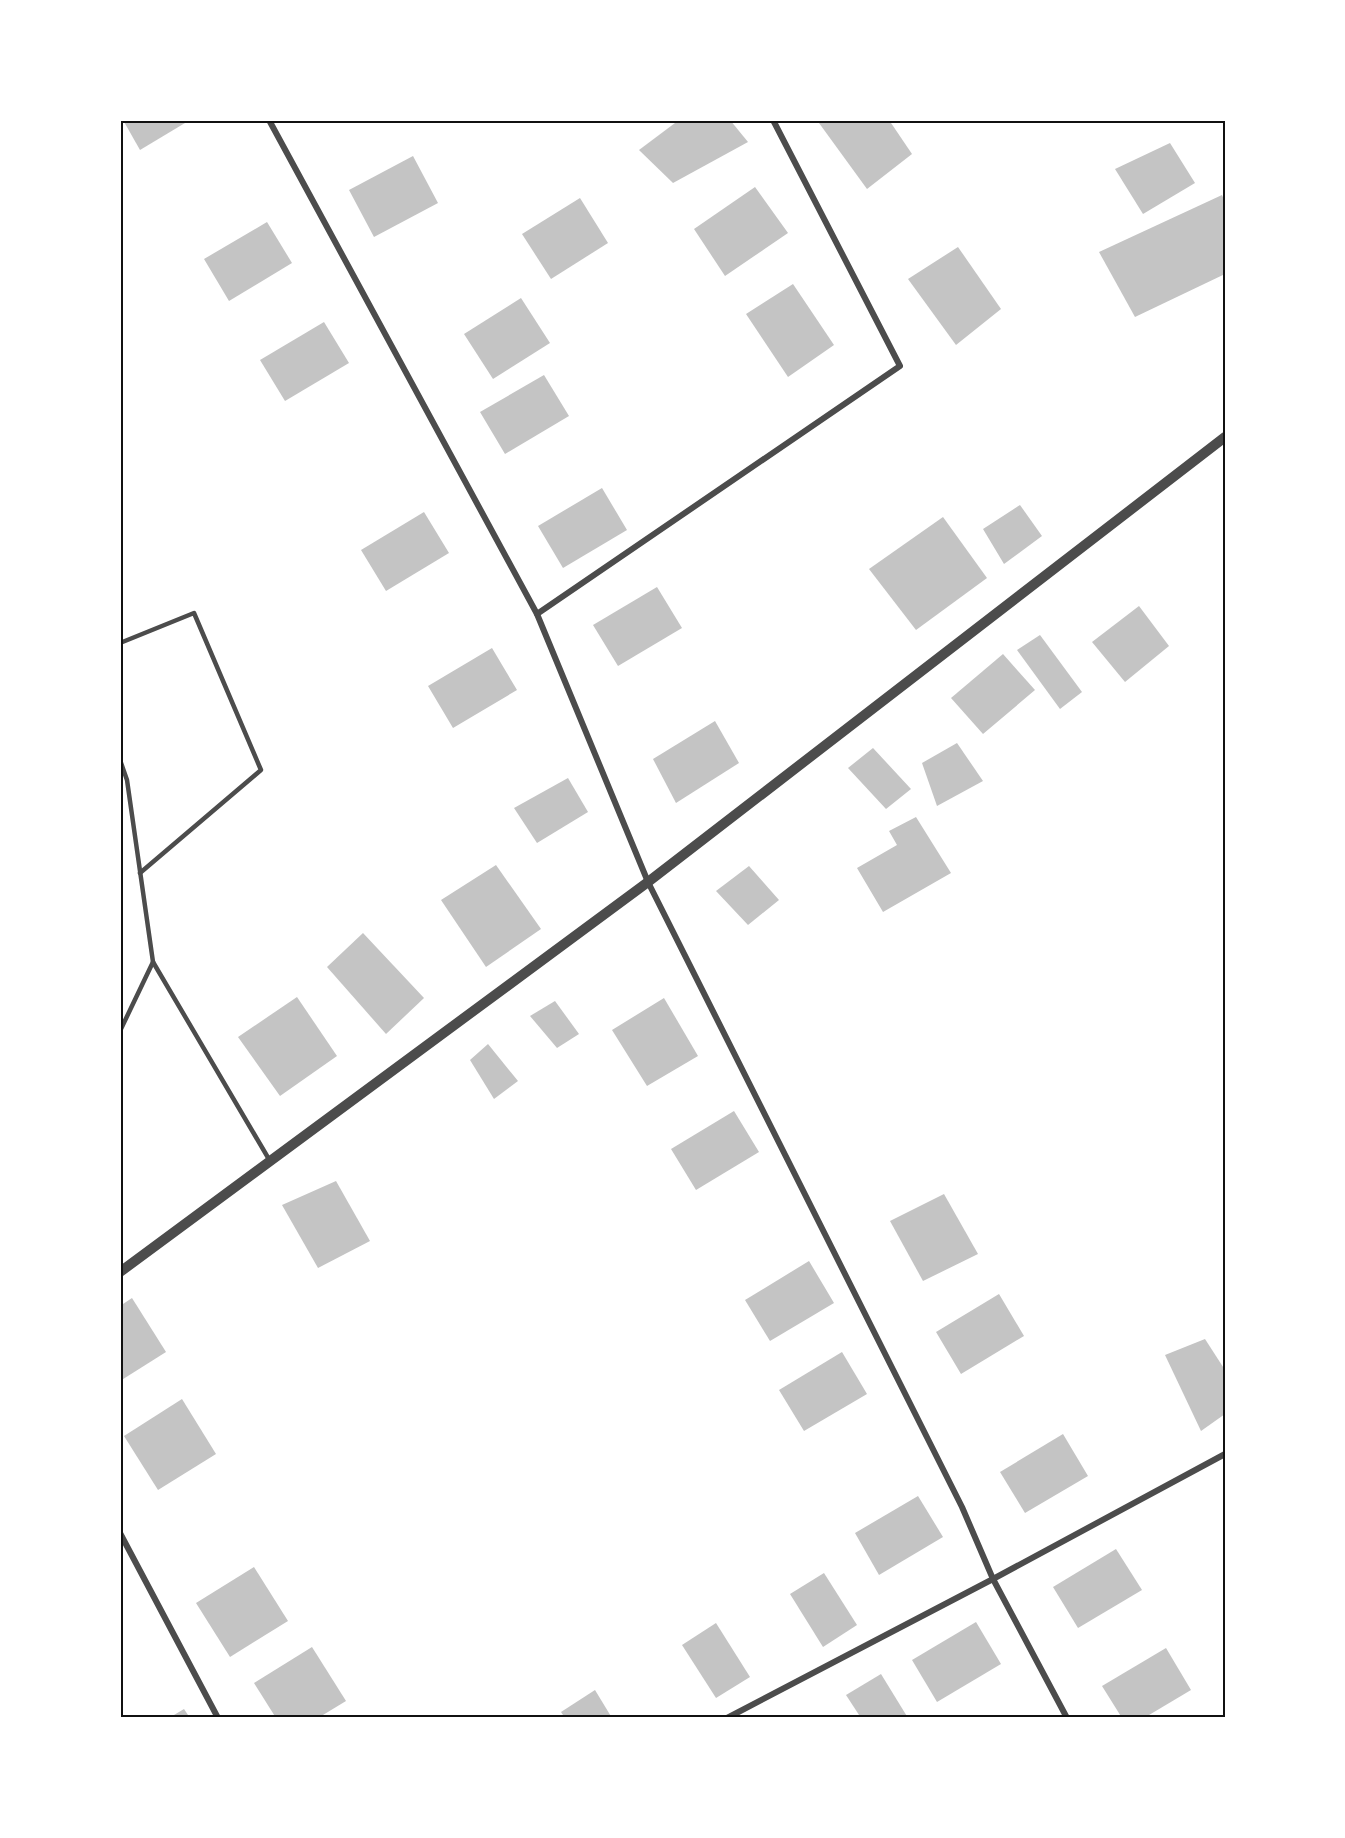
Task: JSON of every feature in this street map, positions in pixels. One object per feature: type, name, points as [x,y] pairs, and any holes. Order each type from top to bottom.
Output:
[{"type":"street","points":[[269,120],[537,614],[648,882],[962,1507],[993,1579],[1067,1718]]},
{"type":"street","points":[[537,614],[900,366],[773,120]]},
{"type":"street","points":[[120,1272],[648,882],[1225,437]]},
{"type":"street","points":[[727,1718],[1225,1454]]},
{"type":"street","points":[[120,1533],[218,1718]]},
{"type":"lane","points":[[120,643],[194,613],[261,770],[140,873]]},
{"type":"lane","points":[[120,760],[127,780],[153,962],[270,1161]]},
{"type":"lane","points":[[120,1031],[153,962]]},
{"type":"building","points":[[123,120],[190,120],[140,150]]},
{"type":"building","points":[[679,120],[730,120],[748,142],[673,183],[639,150]]},
{"type":"building","points":[[824,120],[889,120],[912,154],[867,189],[819,123]]},
{"type":"building","points":[[1170,143],[1195,183],[1143,214],[1115,169]]},
{"type":"building","points":[[413,156],[438,203],[374,237],[349,190]]},
{"type":"building","points":[[755,187],[788,233],[725,276],[694,229]]},
{"type":"building","points":[[1222,195],[1225,202],[1225,274],[1135,317],[1099,252]]},
{"type":"building","points":[[580,198],[608,243],[551,279],[522,234]]},
{"type":"building","points":[[267,222],[292,263],[229,301],[204,259]]},
{"type":"building","points":[[958,247],[1001,309],[956,345],[908,279]]},
{"type":"building","points":[[793,284],[834,345],[788,377],[746,314]]},
{"type":"building","points":[[521,298],[550,343],[493,379],[464,334]]},
{"type":"building","points":[[324,322],[349,363],[285,401],[260,360]]},
{"type":"building","points":[[544,375],[569,416],[505,454],[480,412]]},
{"type":"building","points":[[602,488],[627,530],[563,568],[538,526]]},
{"type":"building","points":[[1020,505],[1042,536],[1004,564],[983,529]]},
{"type":"building","points":[[424,512],[449,553],[386,591],[361,550]]},
{"type":"building","points":[[943,517],[987,578],[916,630],[869,569]]},
{"type":"building","points":[[657,587],[682,628],[618,666],[593,625]]},
{"type":"building","points":[[1139,606],[1169,646],[1125,682],[1092,642]]},
{"type":"building","points":[[1040,635],[1082,692],[1060,709],[1017,650]]},
{"type":"building","points":[[492,648],[517,690],[453,728],[428,686]]},
{"type":"building","points":[[1003,654],[1035,690],[983,734],[951,698]]},
{"type":"building","points":[[715,721],[739,763],[676,803],[653,759]]},
{"type":"building","points":[[957,743],[983,781],[937,806],[922,763]]},
{"type":"building","points":[[873,748],[911,789],[886,809],[848,768]]},
{"type":"building","points":[[568,778],[588,812],[537,843],[514,808]]},
{"type":"building","points":[[916,817],[951,873],[883,912],[857,868],[897,845],[889,831]]},
{"type":"building","points":[[496,865],[541,929],[486,967],[441,900]]},
{"type":"building","points":[[749,866],[779,900],[748,925],[716,891]]},
{"type":"building","points":[[363,933],[424,998],[386,1034],[327,967]]},
{"type":"building","points":[[297,997],[337,1056],[280,1096],[238,1037]]},
{"type":"building","points":[[664,998],[698,1056],[647,1086],[612,1030]]},
{"type":"building","points":[[555,1001],[579,1034],[557,1048],[530,1016]]},
{"type":"building","points":[[488,1044],[518,1081],[494,1099],[470,1060]]},
{"type":"building","points":[[734,1111],[759,1152],[696,1190],[671,1149]]},
{"type":"building","points":[[336,1181],[370,1241],[318,1268],[282,1205]]},
{"type":"building","points":[[944,1194],[978,1254],[923,1281],[890,1221]]},
{"type":"building","points":[[809,1261],[834,1303],[770,1341],[745,1300]]},
{"type":"building","points":[[999,1294],[1024,1336],[961,1374],[936,1332]]},
{"type":"building","points":[[132,1298],[166,1352],[120,1381],[120,1306]]},
{"type":"building","points":[[1205,1339],[1225,1370],[1225,1414],[1201,1431],[1165,1355]]},
{"type":"building","points":[[842,1352],[867,1394],[804,1431],[779,1390]]},
{"type":"building","points":[[182,1399],[216,1454],[158,1490],[124,1436]]},
{"type":"building","points":[[1063,1434],[1088,1476],[1025,1513],[1000,1472]]},
{"type":"building","points":[[918,1496],[943,1537],[879,1575],[855,1533]]},
{"type":"building","points":[[1116,1549],[1142,1590],[1078,1628],[1053,1587]]},
{"type":"building","points":[[254,1567],[288,1621],[230,1657],[196,1603]]},
{"type":"building","points":[[824,1573],[857,1625],[823,1647],[790,1594]]},
{"type":"building","points":[[976,1622],[1001,1664],[937,1702],[912,1660]]},
{"type":"building","points":[[716,1623],[750,1677],[716,1698],[682,1645]]},
{"type":"building","points":[[312,1647],[346,1701],[318,1718],[276,1718],[254,1683]]},
{"type":"building","points":[[1166,1648],[1191,1690],[1144,1718],[1122,1718],[1102,1686]]},
{"type":"building","points":[[881,1674],[908,1718],[861,1718],[846,1695]]},
{"type":"building","points":[[595,1690],[612,1718],[565,1718],[561,1712]]},
{"type":"building","points":[[184,1709],[190,1718],[169,1718]]}]
